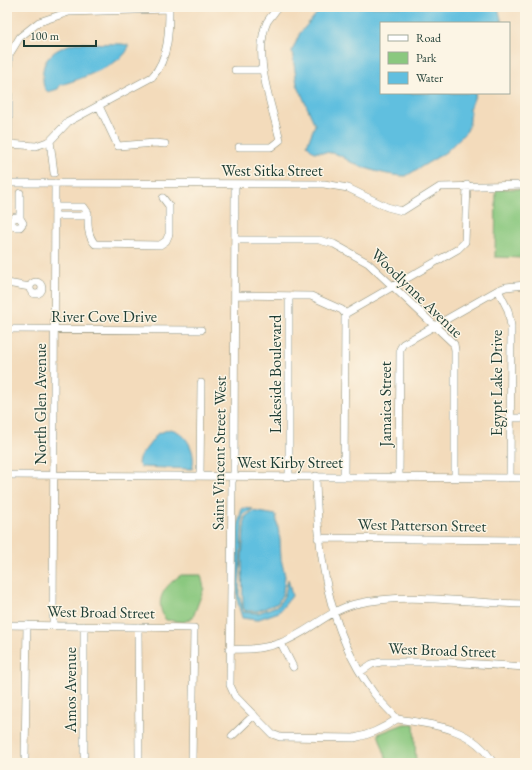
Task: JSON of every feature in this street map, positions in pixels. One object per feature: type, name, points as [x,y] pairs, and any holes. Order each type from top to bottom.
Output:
[{"type":"street","points":[[239,147],[271,147],[280,140],[263,70],[262,41],[268,22],[278,7]]},
{"type":"street","points":[[169,8],[169,38],[159,70],[152,77],[68,122],[50,141],[36,146],[8,144],[9,55],[20,37],[39,22],[69,12],[105,9],[169,8]]},
{"type":"street","points":[[235,70],[263,70]]},
{"type":"street","points":[[99,106],[118,146],[155,143],[165,144]]},
{"type":"street","points":[[50,141],[54,173]]},
{"type":"street","name":"West Sitka Street","points":[[7,183],[336,185],[348,188],[387,207],[402,211],[440,187],[467,185],[525,185]]},
{"type":"street","name":"North Glen Avenue","points":[[53,625],[55,183]]},
{"type":"street","name":"Saint Vincent Street West","points":[[235,184],[234,476],[232,482],[229,649],[230,685],[235,696],[272,734],[291,738],[363,737],[397,719]]},
{"type":"street","points":[[345,314],[458,249],[465,242],[467,185]]},
{"type":"street","points":[[10,226],[14,218],[20,218],[20,193]]},
{"type":"street","points":[[55,207],[84,207],[88,213],[90,238],[95,244],[160,245],[166,241],[169,234],[169,206],[163,198]]},
{"type":"street","points":[[55,216],[82,216],[88,213]]},
{"type":"street","name":"Woodlynne Avenue","points":[[235,240],[327,241],[368,263],[454,344],[455,477]]},
{"type":"street","points":[[7,282],[30,287]]},
{"type":"street","name":"Jamaica Street","points":[[399,476],[400,350],[403,344],[498,290],[506,287],[525,285]]},
{"type":"street","name":"Egypt Lake Drive","points":[[498,290],[508,310],[511,326],[510,478]]},
{"type":"street","points":[[235,295],[316,297],[342,310],[345,314],[344,477]]},
{"type":"street","name":"Lakeside Boulevard","points":[[289,296],[289,476]]},
{"type":"street","name":"River Cove Drive","points":[[7,329],[201,330]]},
{"type":"street","points":[[200,476],[201,382]]},
{"type":"street","points":[[510,418],[525,418]]},
{"type":"street","name":"West Kirby Street","points":[[7,475],[399,476],[525,478]]},
{"type":"street","points":[[316,476],[318,538],[322,564],[334,612],[360,672],[372,691],[397,719],[436,724],[468,736],[488,752],[493,763]]},
{"type":"street","name":"West Patterson Street","points":[[318,538],[525,540]]},
{"type":"street","points":[[229,649],[255,650],[281,642],[334,612],[353,604],[398,599],[438,599],[525,604]]},
{"type":"street","name":"West Broad Street","points":[[7,625],[194,628],[192,763]]},
{"type":"street","points":[[25,758],[27,626]]},
{"type":"street","name":"Amos Avenue","points":[[84,626],[84,755]]},
{"type":"street","points":[[138,627],[139,758]]},
{"type":"street","points":[[281,642],[293,667]]},
{"type":"street","name":"West Broad Street","points":[[360,672],[372,664],[388,662],[446,662],[525,667]]},
{"type":"street","points":[[232,736],[254,715]]},
{"type":"green space","points":[[496,189],[525,189],[525,258],[495,257]]},
{"type":"green space","points":[[181,575],[201,575],[204,588],[193,617],[184,622],[166,620],[160,606],[162,594],[175,579]]},
{"type":"green space","points":[[404,724],[414,724],[416,763],[388,763],[378,734]]},
{"type":"water","points":[[327,7],[498,7],[502,22],[380,22],[380,94],[476,94],[470,109],[470,121],[467,131],[446,152],[406,176],[386,174],[353,163],[336,154],[314,152],[307,145],[315,125],[297,84],[292,51],[300,33],[319,11]]},
{"type":"water","points":[[75,43],[128,45],[127,51],[121,58],[112,64],[77,80],[60,85],[58,89],[48,92],[43,83],[43,70],[45,64],[56,51]]},
{"type":"water","points":[[170,429],[181,434],[189,444],[193,456],[192,469],[141,467],[138,464],[139,458],[157,434]]},
{"type":"water","points":[[242,508],[253,509],[243,515],[239,594],[243,612],[258,613],[279,605],[285,594],[288,579],[292,596],[279,612],[256,620],[242,618],[237,600],[237,528]]},
{"type":"water","points":[[253,511],[276,515],[281,559],[285,576],[283,593],[278,603],[258,611],[245,611],[243,607],[242,557],[245,517]]}]
